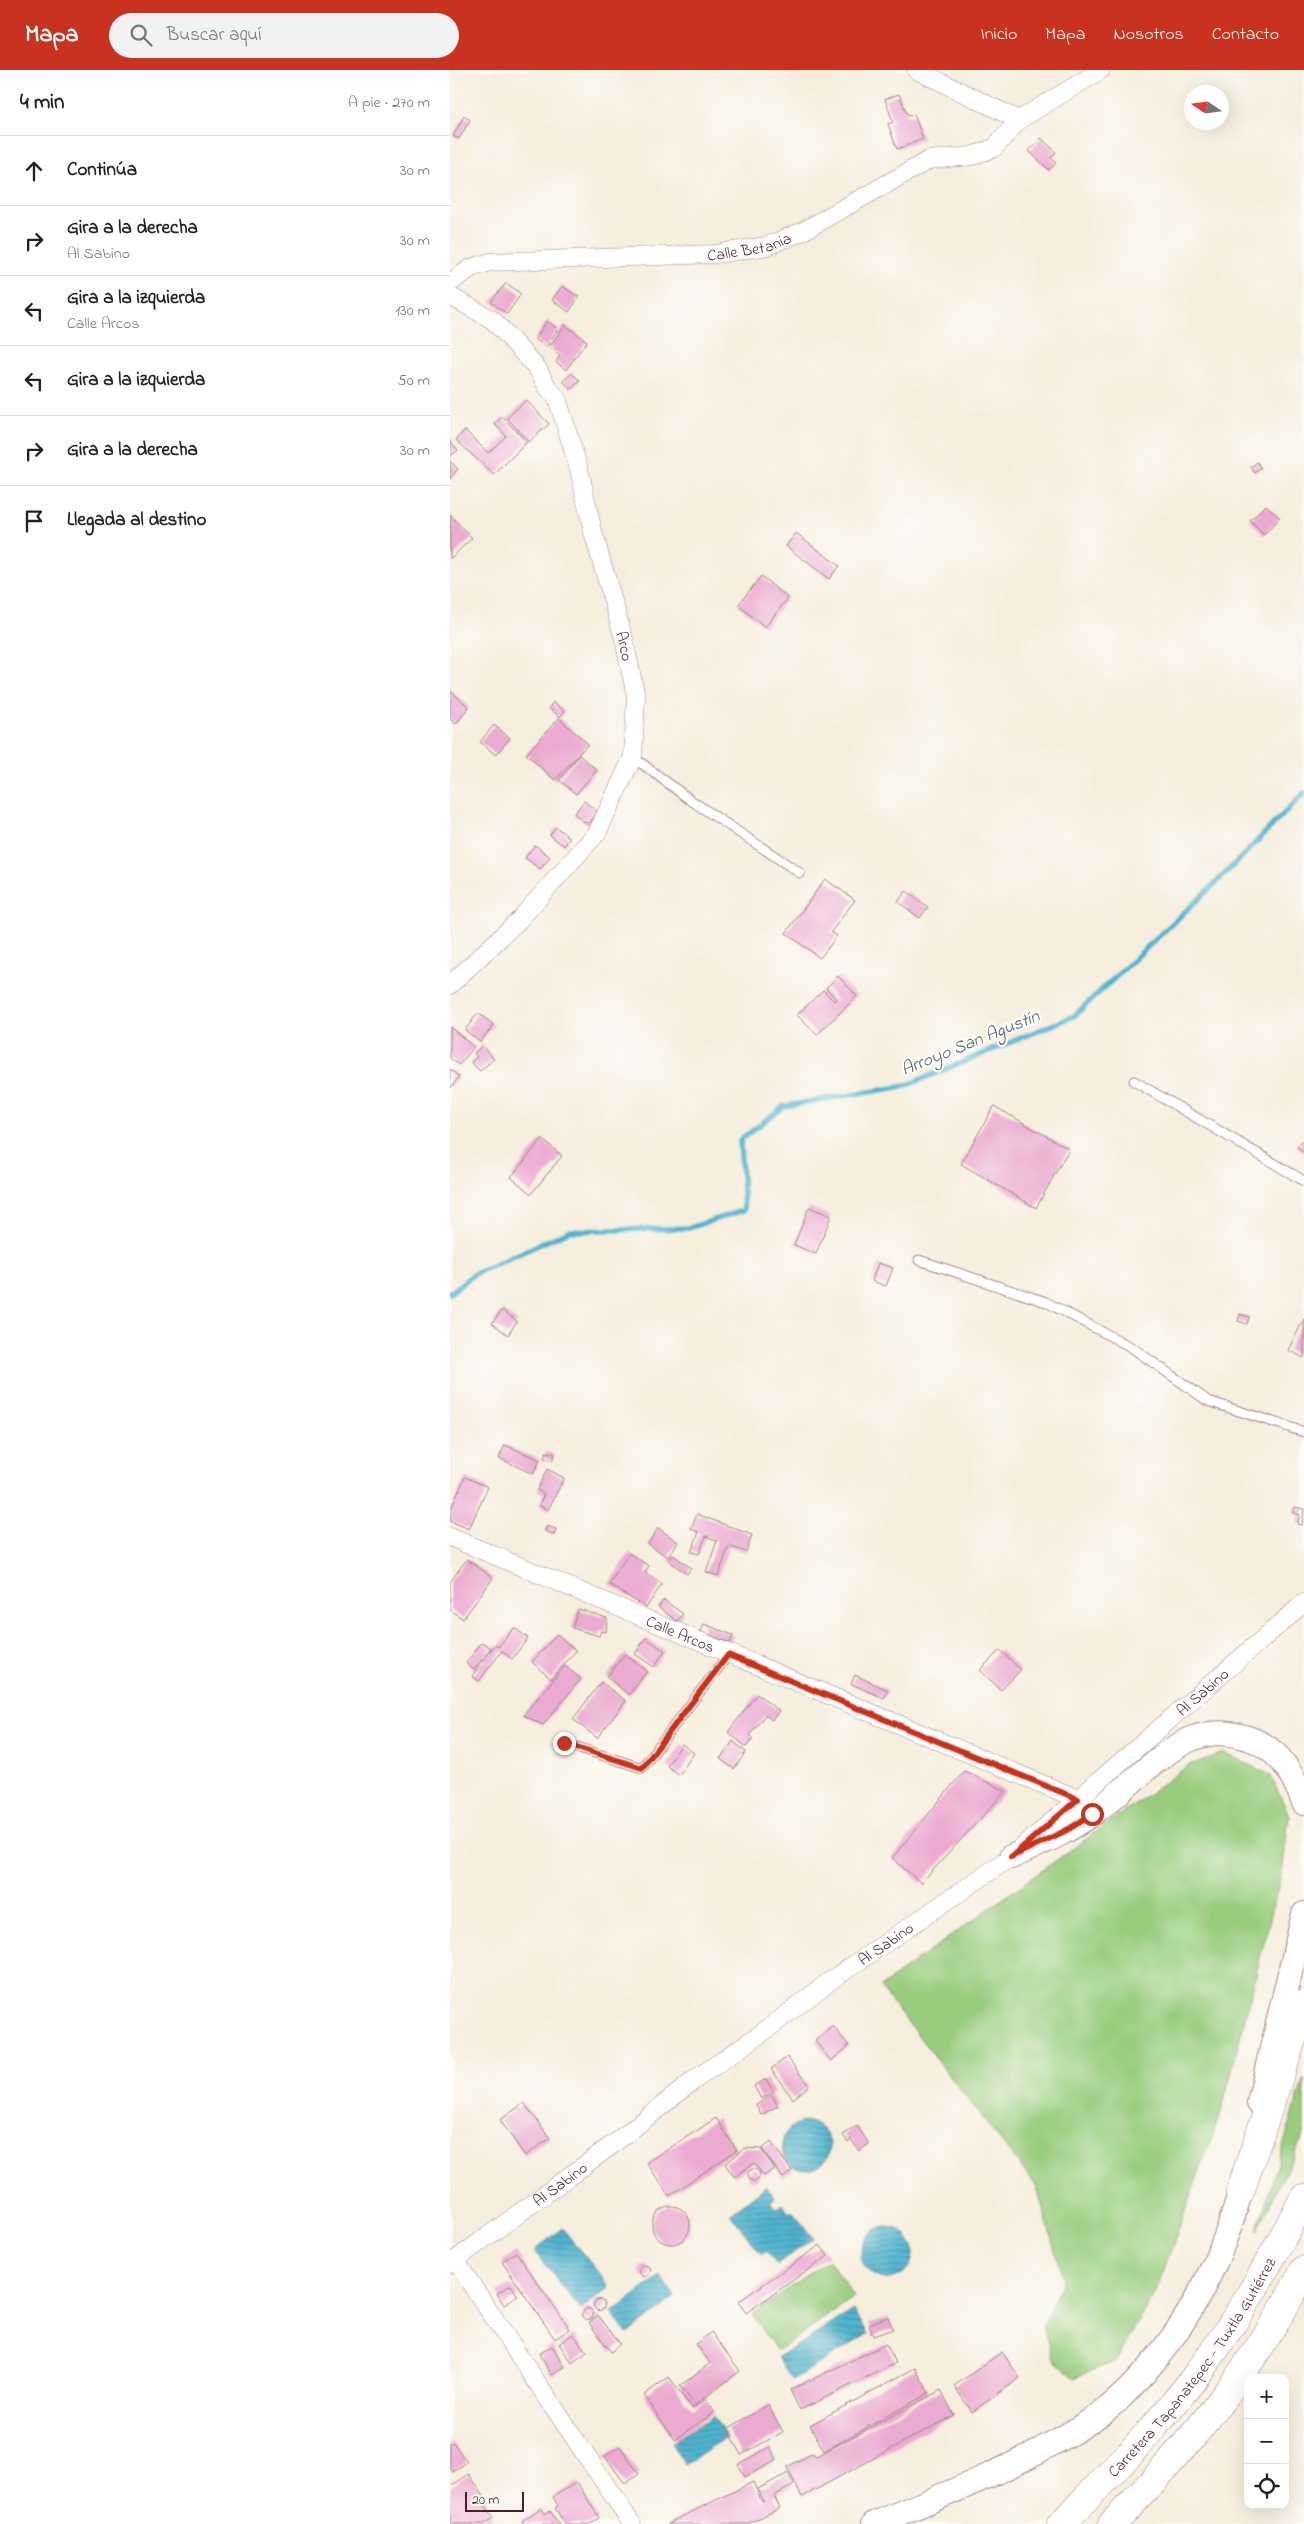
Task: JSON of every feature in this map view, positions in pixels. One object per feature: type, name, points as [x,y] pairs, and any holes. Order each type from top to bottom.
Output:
[{"type":"highway","points":[[1240,2192],[1304,2004]]},
{"type":"highway","name":"Carretera Tapanatepec - Tuxtla Gutiérrez","points":[[1062,2524],[1158,2422],[1197,2375],[1240,2313],[1304,2198]]},
{"type":"highway","points":[[1112,2524],[1183,2449],[1224,2398],[1268,2333],[1304,2270]]},
{"type":"main road","points":[[1011,1857],[1069,1829],[1092,1814],[1171,1751],[1188,1740],[1202,1735],[1224,1733],[1243,1736],[1259,1743],[1280,1758],[1299,1789],[1304,1802]]},
{"type":"main road","points":[[874,2524],[1009,2466],[1045,2448],[1086,2423],[1122,2396],[1166,2348],[1199,2296],[1223,2242],[1240,2192],[1304,1914]]},
{"type":"street","points":[[916,70],[1019,120]]},
{"type":"street","name":"Calle Betania","points":[[450,283],[471,268],[490,262],[715,254],[767,246],[804,231],[929,160],[972,156],[994,148],[1019,120],[1101,70]]},
{"type":"street","name":"Arco","points":[[450,296],[493,320],[537,368],[548,388],[557,398],[579,469],[593,532],[624,639],[636,697],[633,758],[597,833],[519,920],[450,985]]},
{"type":"street","name":"Calle Arcos","points":[[450,1537],[728,1655],[1078,1799]]},
{"type":"street","name":"Al Sabino","points":[[453,2262],[830,1981],[1011,1857],[1304,1603]]},
{"type":"street","points":[[453,2262],[632,2524]]},
{"type":"lane","points":[[633,758],[689,799],[800,873]]},
{"type":"lane","points":[[1134,1081],[1304,1182]]},
{"type":"lane","points":[[919,1260],[1046,1302],[1131,1347],[1208,1401],[1304,1432]]},
{"type":"lane","points":[[564,1743],[642,1768],[728,1655]]},
{"type":"green space","points":[[1224,1753],[1270,1775],[1289,1815],[1283,1867],[1222,2109],[1156,2291],[1116,2361],[1074,2378],[1052,2358],[1043,2326],[1063,2279],[1037,2187],[880,1987],[1189,1765]]},
{"type":"green space","points":[[1304,2078],[1304,2134],[1257,2231]]},
{"type":"green space","points":[[829,2260],[854,2297],[777,2351],[752,2314]]},
{"type":"water","points":[[801,2122],[811,2122],[823,2129],[830,2141],[830,2151],[823,2163],[811,2170],[801,2170],[793,2166],[786,2159],[782,2151],[782,2141],[786,2133],[793,2126]]},
{"type":"water","points":[[766,2186],[775,2198],[770,2202],[775,2209],[782,2204],[789,2213],[792,2211],[813,2238],[777,2265],[766,2251],[761,2254],[730,2214]]},
{"type":"water","points":[[882,2227],[892,2227],[902,2231],[909,2238],[913,2253],[909,2268],[902,2275],[892,2279],[882,2279],[872,2275],[865,2268],[861,2258],[861,2248],[865,2238],[872,2231]]},
{"type":"water","points":[[562,2228],[610,2287],[581,2310],[534,2251]]},
{"type":"water","points":[[660,2276],[675,2297],[627,2334],[611,2313]]},
{"type":"water","points":[[854,2310],[868,2334],[792,2380],[778,2357]]},
{"type":"water","points":[[713,2416],[727,2438],[685,2465],[671,2443]]},
{"type":"building","points":[[899,94],[908,116],[914,114],[923,139],[897,149],[888,124],[893,122],[885,99]]},
{"type":"building","points":[[464,116],[470,120],[459,139],[453,136]]},
{"type":"building","points":[[1041,138],[1056,152],[1051,158],[1056,163],[1049,170],[1029,151]]},
{"type":"building","points":[[506,283],[521,294],[507,314],[491,302]]},
{"type":"building","points":[[562,286],[579,297],[569,312],[552,300]]},
{"type":"building","points":[[547,321],[558,329],[546,347],[535,339]]},
{"type":"building","points":[[565,325],[587,341],[566,370],[556,362],[560,355],[549,347]]},
{"type":"building","points":[[572,373],[580,381],[571,389],[563,381]]},
{"type":"building","points":[[526,400],[549,424],[529,442],[507,418]]},
{"type":"building","points":[[502,417],[527,442],[494,475],[456,440],[465,430],[488,453],[506,436],[495,424]]},
{"type":"building","points":[[450,441],[458,450],[451,456],[450,455]]},
{"type":"building","points":[[450,461],[458,469],[450,479]]},
{"type":"building","points":[[1257,462],[1261,468],[1255,473],[1251,467]]},
{"type":"building","points":[[1266,505],[1280,518],[1264,535],[1250,521]]},
{"type":"building","points":[[450,515],[472,538],[450,559]]},
{"type":"building","points":[[796,533],[839,566],[829,579],[786,546]]},
{"type":"building","points":[[761,576],[788,598],[765,627],[738,605]]},
{"type":"building","points":[[450,690],[469,707],[456,724],[450,719]]},
{"type":"building","points":[[553,702],[565,711],[560,717],[549,708]]},
{"type":"building","points":[[559,718],[588,744],[555,780],[526,754]]},
{"type":"building","points":[[494,725],[510,738],[496,755],[480,742]]},
{"type":"building","points":[[579,755],[597,770],[576,794],[559,780]]},
{"type":"building","points":[[584,801],[598,812],[588,825],[574,814]]},
{"type":"building","points":[[556,827],[570,838],[564,846],[550,835]]},
{"type":"building","points":[[535,845],[550,857],[540,869],[525,858]]},
{"type":"building","points":[[825,879],[855,900],[831,932],[837,936],[820,958],[786,933]]},
{"type":"building","points":[[906,891],[928,907],[920,918],[898,902]]},
{"type":"building","points":[[838,976],[857,996],[817,1035],[797,1015],[823,990],[834,1001],[836,999],[826,988]]},
{"type":"building","points":[[478,1013],[494,1025],[480,1042],[465,1030]]},
{"type":"building","points":[[450,1027],[474,1047],[459,1065],[450,1058]]},
{"type":"building","points":[[482,1046],[494,1059],[480,1071],[471,1062],[477,1057],[474,1053]]},
{"type":"building","points":[[450,1069],[459,1077],[450,1089]]},
{"type":"building","points":[[994,1106],[1069,1149],[1036,1208],[961,1164]]},
{"type":"building","points":[[1304,1138],[1304,1153],[1297,1147]]},
{"type":"building","points":[[542,1139],[562,1156],[531,1194],[511,1177]]},
{"type":"building","points":[[809,1207],[831,1216],[816,1254],[794,1245]]},
{"type":"building","points":[[878,1263],[893,1268],[886,1286],[872,1281]]},
{"type":"building","points":[[502,1310],[517,1321],[508,1335],[492,1323]]},
{"type":"building","points":[[1240,1314],[1249,1317],[1247,1324],[1238,1321]]},
{"type":"building","points":[[1304,1319],[1304,1358],[1288,1350]]},
{"type":"building","points":[[505,1445],[540,1460],[533,1474],[499,1458]]},
{"type":"building","points":[[546,1452],[555,1454],[552,1461],[544,1458]]},
{"type":"building","points":[[547,1469],[564,1478],[548,1510],[539,1505],[544,1494],[537,1490]]},
{"type":"building","points":[[465,1477],[488,1487],[469,1529],[450,1521],[450,1511]]},
{"type":"building","points":[[1295,1507],[1304,1509],[1302,1525],[1297,1524],[1300,1515],[1293,1513]]},
{"type":"building","points":[[697,1514],[752,1535],[746,1552],[729,1546],[718,1576],[706,1572],[717,1541],[706,1536],[699,1554],[691,1552],[699,1532],[691,1529]]},
{"type":"building","points":[[547,1526],[556,1529],[554,1535],[545,1531]]},
{"type":"building","points":[[658,1528],[678,1542],[668,1557],[648,1544]]},
{"type":"building","points":[[629,1553],[649,1566],[645,1572],[662,1584],[646,1608],[609,1584]]},
{"type":"building","points":[[673,1555],[691,1568],[687,1574],[669,1561]]},
{"type":"building","points":[[467,1559],[493,1578],[463,1619],[450,1610],[450,1582]]},
{"type":"building","points":[[664,1600],[683,1614],[677,1621],[658,1607]]},
{"type":"building","points":[[578,1609],[607,1618],[606,1632],[601,1631],[599,1636],[572,1628]]},
{"type":"building","points":[[704,1624],[733,1635],[730,1643],[701,1632]]},
{"type":"building","points":[[514,1628],[528,1638],[512,1659],[502,1651],[479,1681],[472,1676],[495,1645],[498,1647]]},
{"type":"building","points":[[557,1634],[576,1651],[551,1679],[532,1662]]},
{"type":"building","points":[[646,1638],[665,1651],[654,1667],[635,1654]]},
{"type":"building","points":[[482,1642],[491,1648],[474,1670],[466,1663]]},
{"type":"building","points":[[1000,1650],[1021,1670],[1001,1690],[980,1670]]},
{"type":"building","points":[[625,1654],[647,1671],[629,1695],[607,1677]]},
{"type":"building","points":[[565,1666],[581,1679],[543,1725],[523,1715]]},
{"type":"building","points":[[855,1675],[888,1690],[884,1698],[851,1684]]},
{"type":"building","points":[[601,1682],[626,1701],[597,1738],[573,1719]]},
{"type":"building","points":[[757,1694],[779,1711],[772,1720],[765,1715],[750,1735],[753,1738],[746,1747],[728,1732]]},
{"type":"building","points":[[733,1741],[746,1752],[734,1769],[720,1759]]},
{"type":"building","points":[[682,1744],[694,1753],[679,1775],[667,1766]]},
{"type":"building","points":[[964,1771],[1006,1791],[921,1883],[892,1858]]},
{"type":"building","points":[[833,2026],[849,2046],[831,2061],[815,2041]]},
{"type":"building","points":[[787,2057],[809,2086],[793,2099],[771,2069]]},
{"type":"building","points":[[766,2079],[774,2092],[761,2099],[754,2086]]},
{"type":"building","points":[[772,2095],[778,2106],[761,2115],[756,2105]]},
{"type":"building","points":[[524,2103],[550,2138],[525,2156],[500,2120]]},
{"type":"building","points":[[716,2118],[737,2150],[669,2196],[647,2163]]},
{"type":"building","points":[[857,2126],[869,2144],[859,2151],[851,2139],[848,2142],[843,2135]]},
{"type":"building","points":[[771,2142],[792,2171],[783,2178],[762,2149]]},
{"type":"building","points":[[745,2148],[761,2149],[775,2169],[764,2176],[754,2163],[734,2177],[725,2164]]},
{"type":"building","points":[[754,2169],[760,2175],[754,2181],[748,2175]]},
{"type":"building","points":[[671,2206],[685,2211],[690,2225],[685,2239],[671,2244],[657,2239],[652,2225],[657,2211]]},
{"type":"building","points":[[820,2245],[828,2256],[746,2313],[738,2302]]},
{"type":"building","points":[[516,2252],[570,2329],[555,2339],[502,2262]]},
{"type":"building","points":[[645,2265],[651,2271],[645,2277],[639,2271]]},
{"type":"building","points":[[511,2285],[518,2296],[504,2305],[497,2293]]},
{"type":"building","points":[[599,2299],[605,2305],[599,2311],[593,2305]]},
{"type":"building","points":[[588,2308],[594,2314],[588,2320],[582,2314]]},
{"type":"building","points":[[598,2315],[620,2344],[611,2352],[589,2323]]},
{"type":"building","points":[[888,2317],[893,2329],[873,2336],[869,2324]]},
{"type":"building","points":[[711,2332],[740,2371],[695,2405],[680,2386],[710,2363],[696,2344]]},
{"type":"building","points":[[573,2334],[587,2352],[572,2363],[559,2344]]},
{"type":"building","points":[[886,2344],[896,2363],[800,2410],[790,2390]]},
{"type":"building","points":[[552,2346],[565,2367],[552,2375],[539,2354]]},
{"type":"building","points":[[1002,2352],[1020,2378],[972,2412],[954,2386]]},
{"type":"building","points":[[915,2368],[929,2393],[824,2451],[810,2425]]},
{"type":"building","points":[[669,2377],[692,2409],[706,2399],[714,2412],[675,2440],[644,2395]]},
{"type":"building","points":[[941,2390],[954,2415],[802,2497],[787,2467],[813,2453],[815,2457]]},
{"type":"building","points":[[768,2405],[783,2432],[741,2455],[727,2429]]},
{"type":"building","points":[[453,2442],[467,2462],[453,2472],[450,2468],[450,2444]]},
{"type":"building","points":[[620,2446],[639,2474],[625,2484],[605,2456]]},
{"type":"building","points":[[770,2447],[777,2460],[745,2477],[738,2464]]},
{"type":"building","points":[[788,2473],[794,2485],[774,2496],[780,2508],[747,2524],[667,2524],[753,2482],[762,2502],[764,2501],[758,2489]]},
{"type":"building","points":[[469,2474],[489,2504],[485,2506],[493,2518],[484,2524],[450,2524],[450,2487]]},
{"type":"building","points":[[577,2482],[599,2518],[590,2524],[565,2524],[555,2508],[558,2506],[553,2497]]},
{"type":"building","points":[[541,2508],[545,2514],[550,2511],[559,2524],[524,2524],[522,2521]]},
{"type":"waterway","name":"Arroyo San Agustín","points":[[450,1293],[474,1274],[569,1231],[689,1228],[744,1210],[740,1140],[784,1106],[905,1086],[1074,1016],[1226,873],[1304,793]]},
{"type":"route","points":[[564,1743],[642,1768],[728,1655],[1078,1799],[1011,1857],[1069,1829],[1092,1814]]}]
